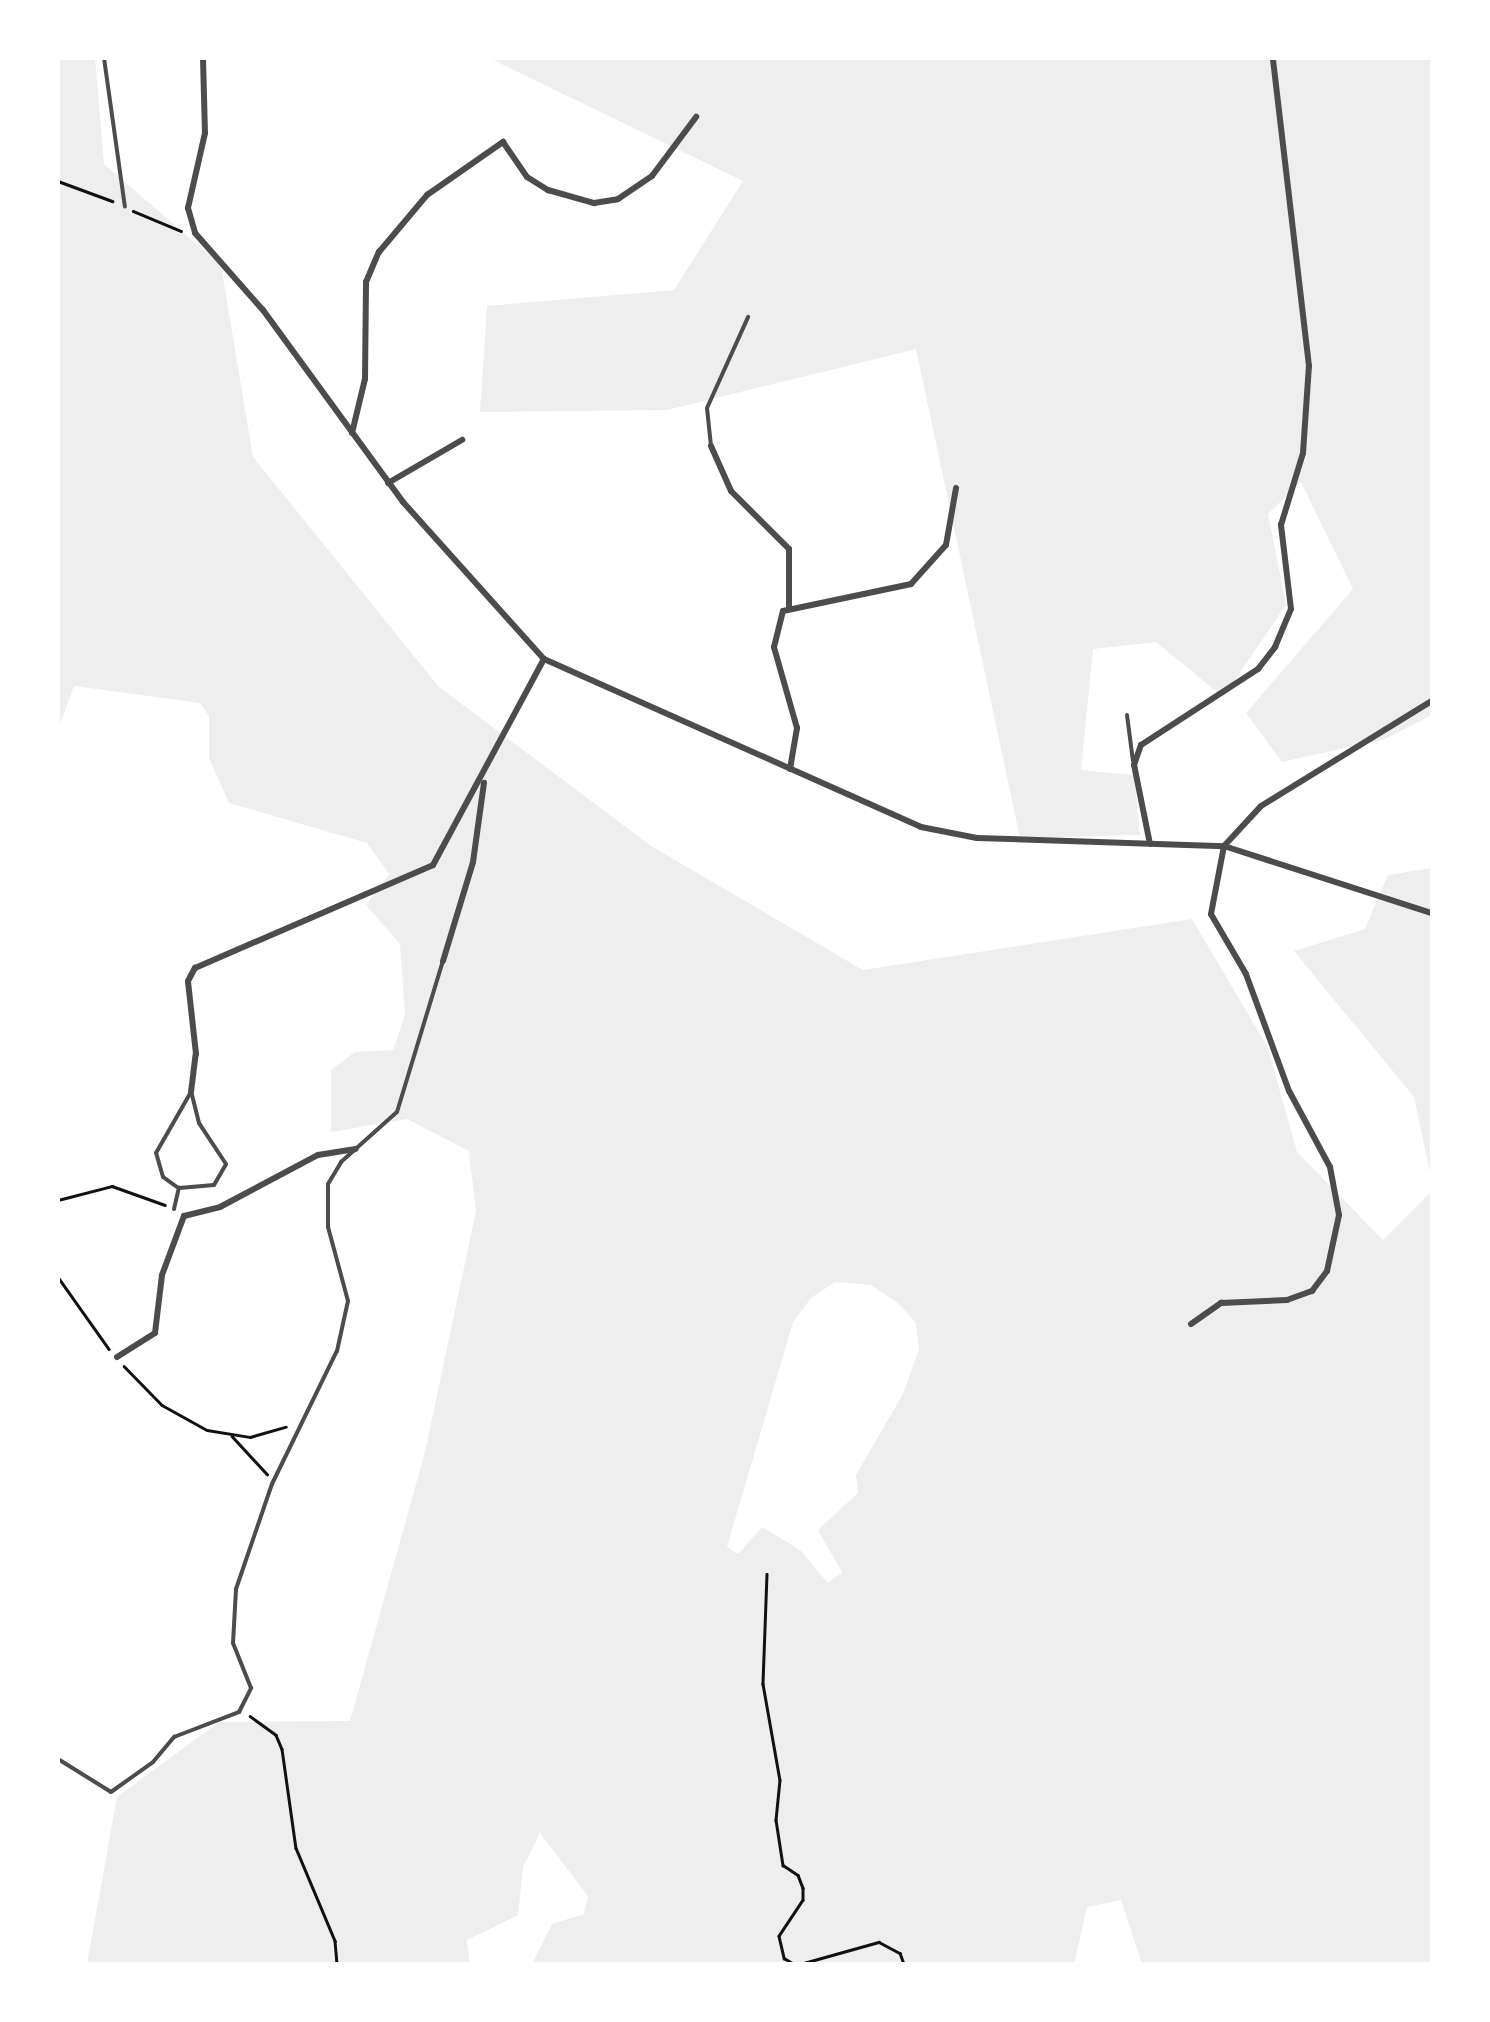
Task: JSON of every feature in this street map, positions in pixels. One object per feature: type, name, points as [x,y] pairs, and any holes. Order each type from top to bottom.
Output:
[{"type":"street","points":[[204,58],[205,133],[188,208],[195,233],[263,310],[388,484],[544,658],[948,834],[1224,846],[1432,913]]},
{"type":"street","points":[[1150,844],[1134,766],[1147,739],[1258,668],[1276,648],[1291,609],[1281,524],[1304,453],[1310,366],[1273,58]]},
{"type":"street","points":[[352,433],[365,379],[366,282],[379,252],[427,195],[503,142],[527,177],[548,190],[594,203],[618,199],[652,176],[696,117]]},
{"type":"street","points":[[388,484],[462,440]]},
{"type":"street","points":[[711,446],[731,491],[789,549],[790,606]]},
{"type":"street","points":[[790,768],[798,728],[774,647],[779,618],[790,606],[863,598],[911,584],[946,545],[956,488]]},
{"type":"street","points":[[192,1092],[196,1054],[188,981],[198,964],[426,870],[485,777],[544,658]]},
{"type":"street","points":[[1191,1324],[1222,1303],[1312,1291],[1327,1271],[1339,1215],[1330,1167],[1289,1091],[1246,974],[1211,914],[1224,846],[1261,806],[1432,701]]},
{"type":"street","points":[[444,961],[473,862],[485,777]]},
{"type":"street","points":[[117,1357],[155,1333],[162,1275],[184,1216],[220,1207],[318,1155],[356,1148]]},
{"type":"lane","points":[[104,58],[125,207]]},
{"type":"lane","points":[[711,446],[707,408],[748,317]]},
{"type":"lane","points":[[1127,714],[1134,766]]},
{"type":"lane","points":[[58,1759],[111,1792],[154,1762],[174,1738],[240,1712],[252,1688],[233,1643],[232,1606],[272,1484],[344,1326],[346,1286],[326,1198],[332,1174],[397,1112],[444,961]]},
{"type":"lane","points":[[192,1092],[199,1123],[226,1164],[214,1185],[179,1188],[163,1177],[156,1153],[192,1092]]},
{"type":"lane","points":[[174,1209],[179,1188]]},
{"type":"path","points":[[58,182],[70,184]]},
{"type":"path","points":[[58,1200],[112,1186],[174,1209]]},
{"type":"path","points":[[58,1278],[117,1357],[162,1405],[232,1436],[260,1461],[272,1484]]},
{"type":"path","points":[[232,1436],[300,1422]]},
{"type":"path","points":[[767,1574],[763,1684],[780,1780],[776,1820],[783,1865],[798,1875],[803,1888],[803,1900],[779,1936],[784,1958],[794,1964]]},
{"type":"path","points":[[240,1712],[265,1725],[282,1749],[296,1848],[335,1941],[337,1964]]},
{"type":"path","points":[[800,1964],[878,1942],[900,1953],[904,1964]]},
{"type":"shaded area","points":[[58,58],[95,58],[104,164],[221,265],[253,457],[439,687],[651,846],[863,970],[1192,919],[1268,1048],[1297,1152],[1383,1240],[1432,1191],[1432,1964],[1142,1964],[1121,1900],[1087,1907],[1074,1964],[532,1964],[552,1924],[584,1914],[588,1896],[540,1833],[523,1867],[518,1915],[467,1940],[470,1964],[87,1964],[117,1797],[219,1722],[350,1721],[425,1452],[476,1211],[469,1151],[407,1119],[331,1132],[331,1070],[355,1052],[393,1050],[405,1015],[400,944],[366,905],[389,874],[367,843],[229,803],[209,758],[209,716],[200,703],[74,686],[58,729]],"holes":[[[835,1282],[871,1285],[899,1304],[916,1323],[919,1349],[903,1394],[856,1475],[858,1493],[818,1530],[842,1572],[828,1583],[800,1550],[762,1527],[738,1554],[727,1547],[793,1322],[811,1298]]]},
{"type":"shaded area","points":[[489,58],[1432,58],[1432,715],[1385,739],[1282,762],[1246,713],[1353,589],[1301,482],[1268,514],[1286,605],[1223,697],[1156,642],[1093,649],[1081,770],[1134,775],[1140,835],[1020,838],[916,349],[667,410],[480,412],[487,306],[674,290],[743,181]]},
{"type":"shaded area","points":[[1432,868],[1432,1182],[1414,1097],[1294,951],[1365,929],[1388,875]]}]
